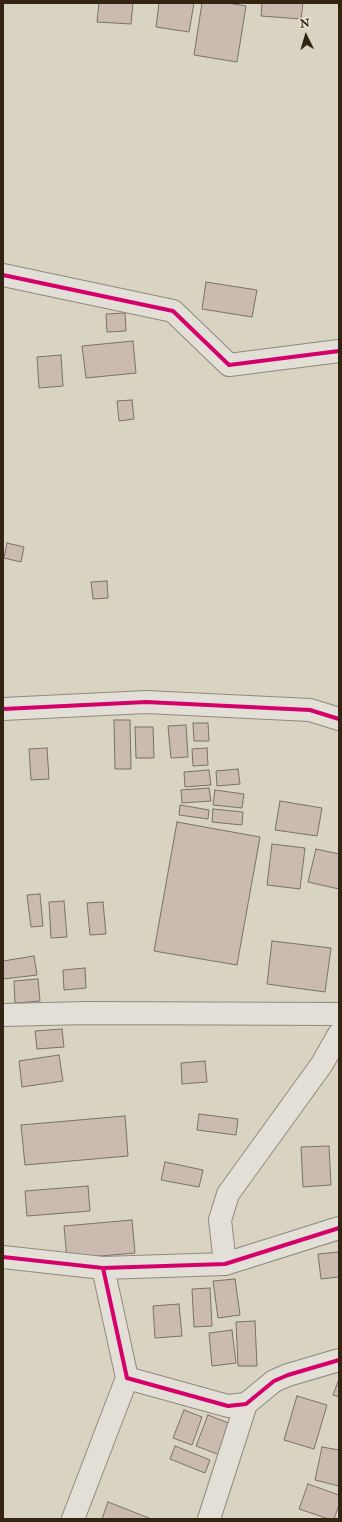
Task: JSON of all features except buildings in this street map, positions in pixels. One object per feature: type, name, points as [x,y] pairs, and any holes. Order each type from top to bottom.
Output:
[{"type":"street","points":[[3,275],[172,311],[229,365],[339,351]]},
{"type":"street","points":[[3,709],[146,702],[310,710],[339,719]]},
{"type":"street","points":[[3,1015],[88,1013],[339,1014]]},
{"type":"street","points":[[225,1264],[220,1220],[228,1194],[322,1064],[339,1034]]},
{"type":"street","points":[[3,1257],[103,1268],[225,1264],[339,1228]]},
{"type":"street","points":[[73,1519],[127,1378],[103,1268]]},
{"type":"street","points":[[209,1519],[246,1404],[274,1381],[288,1375],[339,1360]]},
{"type":"street","points":[[127,1378],[228,1406],[246,1404]]},
{"type":"cycle path","points":[[3,275],[173,311],[229,365],[339,351]]},
{"type":"cycle path","points":[[3,709],[146,702],[310,710],[339,719]]},
{"type":"cycle path","points":[[3,1257],[103,1268],[225,1264],[339,1228]]},
{"type":"cycle path","points":[[103,1268],[127,1378],[228,1406],[246,1404],[274,1381],[288,1375],[339,1360]]}]
